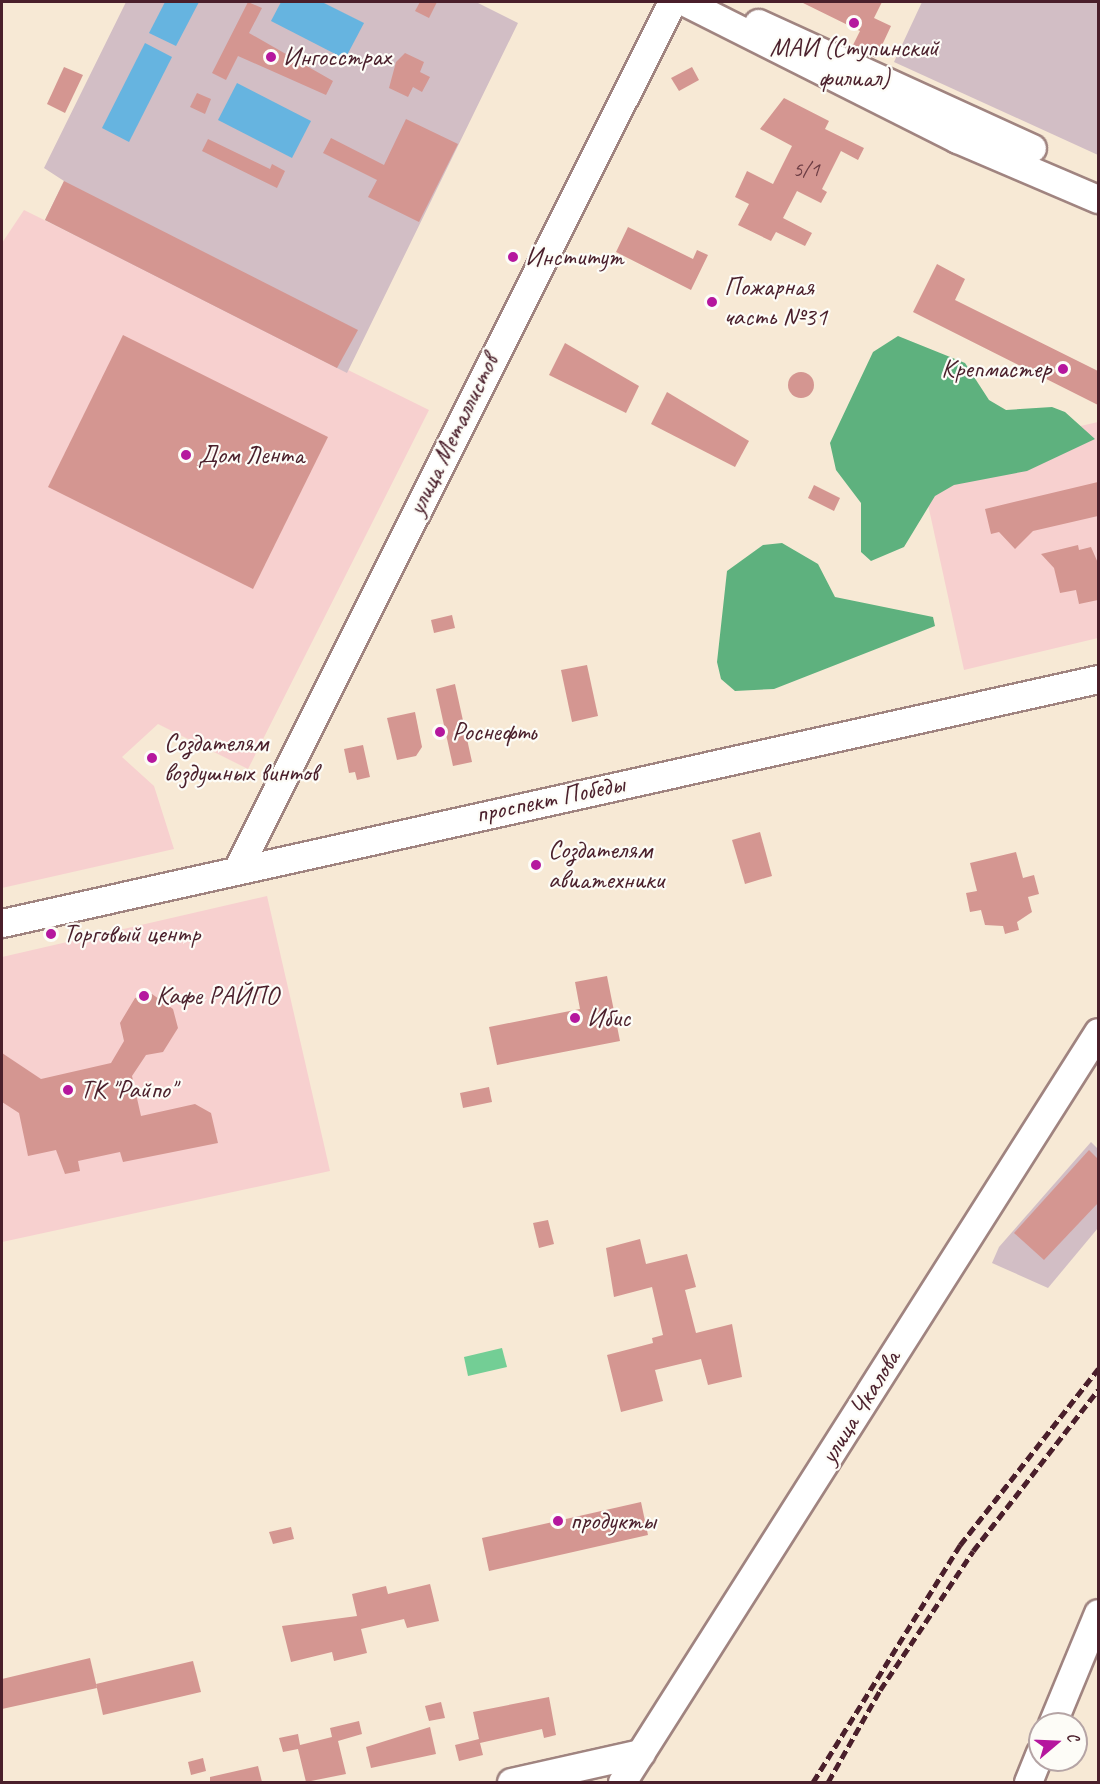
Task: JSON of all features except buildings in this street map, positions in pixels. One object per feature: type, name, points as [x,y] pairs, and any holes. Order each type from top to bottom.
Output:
[{"type":"main road","name":"улица Металлистов","points":[[237,870],[672,2]]},
{"type":"main road","points":[[685,2],[957,139],[1098,217]]},
{"type":"main road","points":[[693,2],[807,43],[1098,178]]},
{"type":"main road","points":[[957,139],[1098,199]]},
{"type":"main road","name":"проспект Победы","points":[[2,923],[1098,679]]},
{"type":"main road","name":"улица Чкалова","points":[[622,1782],[1098,1032]]},
{"type":"main road","points":[[1057,1712],[1098,1612]]},
{"type":"main road","points":[[511,1782],[640,1753]]},
{"type":"shaded area","points":[[126,2],[476,2],[518,23],[347,373],[45,220],[64,181],[44,168]]},
{"type":"shaded area","points":[[922,2],[1098,2],[1098,155],[894,62]]},
{"type":"shaded area","points":[[24,210],[429,410],[248,769],[158,724],[122,757],[154,786],[174,849],[2,888],[2,243]]},
{"type":"shaded area","points":[[1098,422],[1098,638],[964,670],[919,463]]},
{"type":"shaded area","points":[[267,896],[330,1171],[2,1242],[2,957]]},
{"type":"shaded area","points":[[1091,1142],[1098,1149],[1098,1228],[1048,1288],[992,1263],[999,1247]]},
{"type":"green space","points":[[898,336],[965,363],[989,400],[1006,410],[1052,407],[1065,412],[1095,439],[1027,471],[954,485],[935,496],[904,547],[871,561],[861,552],[861,503],[836,470],[830,443],[873,352]]},
{"type":"green space","points":[[782,543],[818,564],[835,597],[933,617],[935,626],[774,689],[735,691],[721,679],[717,662],[727,571],[763,545]]},
{"type":"green space","points":[[502,1348],[507,1367],[468,1376],[464,1357]]},
{"type":"water","points":[[165,2],[199,2],[176,46],[149,33]]},
{"type":"water","points":[[281,2],[322,2],[364,23],[345,59],[271,21]]},
{"type":"water","points":[[145,43],[172,57],[129,142],[102,128]]},
{"type":"water","points":[[237,83],[311,121],[292,158],[218,120]]},
{"type":"railway","points":[[813,1782],[960,1545],[1098,1369]]},
{"type":"railway","points":[[828,1782],[880,1690],[973,1551],[1098,1390]]},
{"type":"place","name":"МАИ (Ступинский филиал)","points":[[854,23]]},
{"type":"place","name":"Ингосстрах","points":[[271,57]]},
{"type":"place","name":"Институт","points":[[513,257]]},
{"type":"place","name":"Пожарная часть №31","points":[[712,302]]},
{"type":"place","name":"Крепмастер","points":[[1063,369]]},
{"type":"place","name":"Дом Лента","points":[[186,455]]},
{"type":"place","name":"Роснефть","points":[[440,732]]},
{"type":"place","name":"Создателям воздушных винтов","points":[[152,758]]},
{"type":"place","name":"Создателям авиатехники","points":[[536,865]]},
{"type":"place","name":"Торговый центр","points":[[51,934]]},
{"type":"place","name":"Кафе РАЙПО","points":[[144,996]]},
{"type":"place","name":"Ибис","points":[[575,1018]]},
{"type":"place","name":"ТК \"Райпо\"","points":[[68,1090]]},
{"type":"place","name":"продукты","points":[[558,1521]]}]
